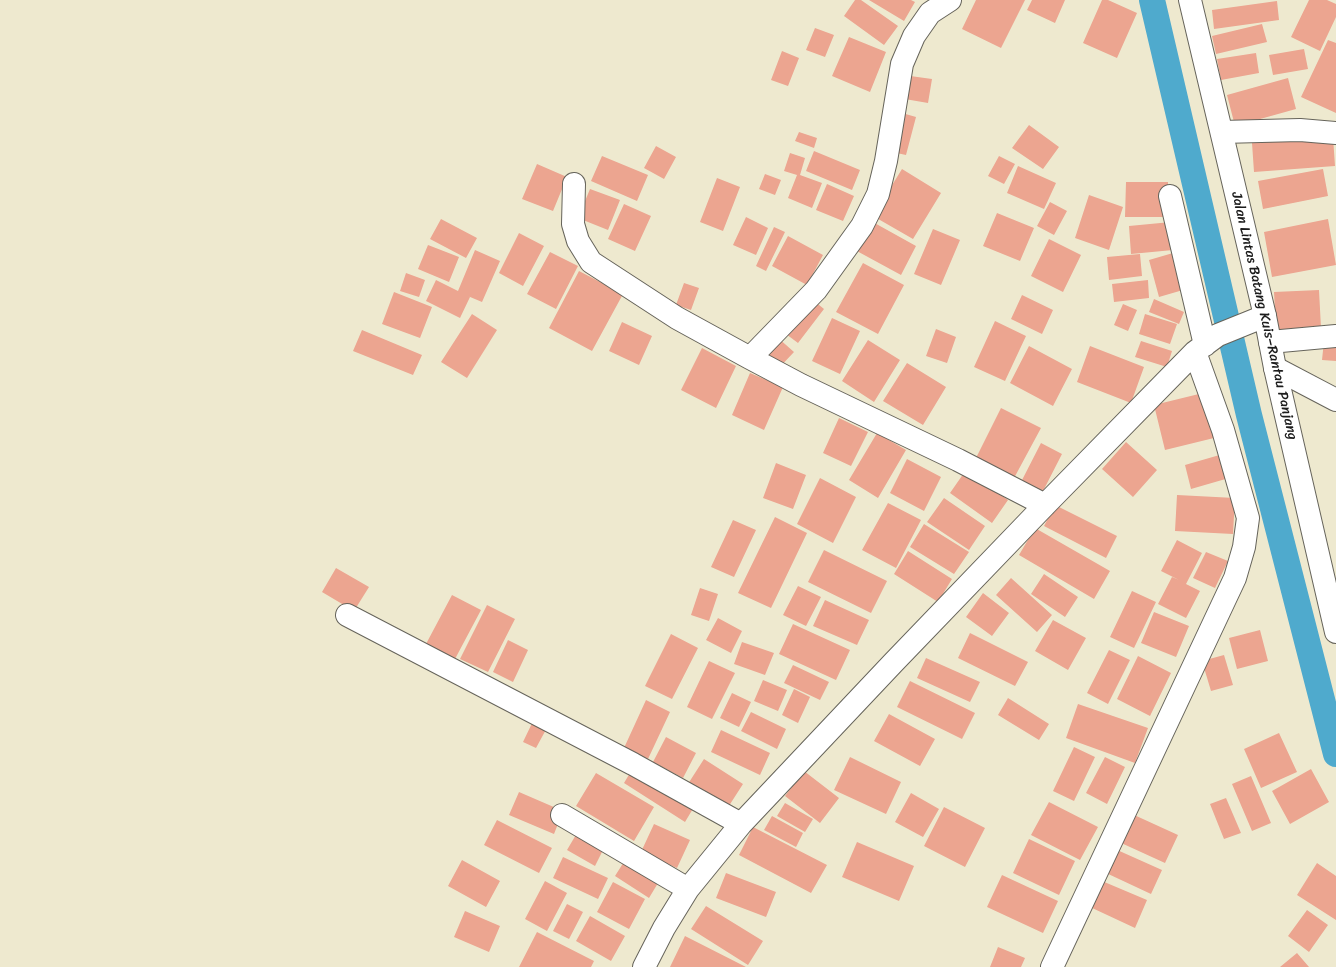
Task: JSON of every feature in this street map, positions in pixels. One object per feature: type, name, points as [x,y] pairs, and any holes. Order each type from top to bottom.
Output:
[{"type":"street","points":[[750,358],[816,290],[862,226],[878,194],[902,64],[914,36],[930,13],[950,0]]},
{"type":"street","name":"Jalan Lintas Batang Kuis–Rantau Panjang","points":[[1190,0],[1222,132],[1259,318],[1270,342],[1336,632]]},
{"type":"street","points":[[1222,132],[1300,130],[1336,133]]},
{"type":"street","points":[[574,184],[573,224],[578,241],[591,262],[676,318],[750,358],[801,385],[958,460],[1045,505]]},
{"type":"street","points":[[1052,967],[1235,578],[1244,547],[1248,518],[1223,430],[1206,344],[1170,196]]},
{"type":"street","points":[[644,967],[664,928],[688,889],[741,824],[1045,505],[1206,344],[1259,318]]},
{"type":"street","points":[[1270,342],[1336,336]]},
{"type":"street","points":[[1275,368],[1336,400]]},
{"type":"street","points":[[347,615],[633,764],[741,824]]},
{"type":"street","points":[[562,815],[688,889]]},
{"type":"building","points":[[855,0],[861,0],[898,26],[884,45],[844,16]]},
{"type":"building","points":[[869,0],[911,0],[915,2],[904,21]]},
{"type":"building","points":[[976,0],[1025,0],[1001,48],[962,29]]},
{"type":"building","points":[[1032,0],[1065,0],[1055,23],[1027,10]]},
{"type":"building","points":[[1102,0],[1108,0],[1137,13],[1117,58],[1083,43]]},
{"type":"building","points":[[1309,0],[1327,0],[1336,4],[1336,17],[1320,51],[1291,37]]},
{"type":"building","points":[[1277,1],[1279,20],[1214,29],[1212,10]]},
{"type":"building","points":[[1262,24],[1267,42],[1216,54],[1212,36]]},
{"type":"building","points":[[815,28],[834,35],[825,57],[806,50]]},
{"type":"building","points":[[849,37],[886,52],[870,92],[832,76]]},
{"type":"building","points":[[1328,40],[1336,43],[1336,113],[1301,97]]},
{"type":"building","points":[[1304,49],[1308,69],[1273,75],[1269,55]]},
{"type":"building","points":[[782,51],[799,58],[788,86],[771,80]]},
{"type":"building","points":[[1256,53],[1259,73],[1221,80],[1217,59]]},
{"type":"building","points":[[903,75],[932,79],[928,103],[899,98]]},
{"type":"building","points":[[1288,78],[1296,109],[1235,126],[1227,95]]},
{"type":"building","points":[[902,113],[916,117],[906,155],[892,152]]},
{"type":"building","points":[[1029,125],[1059,147],[1043,169],[1012,148]]},
{"type":"building","points":[[799,132],[817,138],[814,148],[795,141]]},
{"type":"building","points":[[1333,137],[1335,166],[1254,172],[1252,143]]},
{"type":"building","points":[[656,146],[676,157],[664,179],[644,168]]},
{"type":"building","points":[[814,151],[860,170],[852,190],[806,171]]},
{"type":"building","points":[[790,153],[805,158],[800,175],[822,183],[812,208],[788,198],[797,175],[784,171]]},
{"type":"building","points":[[602,156],[648,175],[637,201],[591,181]]},
{"type":"building","points":[[999,156],[1015,164],[1004,184],[988,176]]},
{"type":"building","points":[[537,164],[567,177],[553,211],[522,199]]},
{"type":"building","points":[[1018,166],[1056,183],[1044,209],[1007,193]]},
{"type":"building","points":[[902,169],[941,193],[913,239],[873,216]]},
{"type":"building","points":[[1323,169],[1328,196],[1263,209],[1258,181]]},
{"type":"building","points":[[765,174],[781,180],[775,195],[759,189]]},
{"type":"building","points":[[717,178],[740,187],[723,231],[700,222]]},
{"type":"building","points":[[1126,182],[1168,182],[1168,217],[1125,217]]},
{"type":"building","points":[[827,184],[854,196],[843,221],[816,210]]},
{"type":"building","points":[[590,189],[620,200],[608,230],[578,218]]},
{"type":"building","points":[[1089,195],[1123,207],[1109,250],[1075,238]]},
{"type":"building","points":[[1050,202],[1067,211],[1054,235],[1037,226]]},
{"type":"building","points":[[624,204],[651,216],[635,251],[608,239]]},
{"type":"building","points":[[997,213],[1034,228],[1020,261],[983,246]]},
{"type":"building","points":[[746,217],[768,228],[756,255],[733,245]]},
{"type":"building","points":[[441,219],[477,238],[466,258],[430,239]]},
{"type":"building","points":[[1328,219],[1336,265],[1272,277],[1264,232]]},
{"type":"building","points":[[871,221],[916,246],[901,275],[855,250]]},
{"type":"building","points":[[1171,222],[1173,250],[1131,254],[1129,226]]},
{"type":"building","points":[[774,227],[785,232],[766,271],[756,266]]},
{"type":"building","points":[[933,229],[960,240],[941,285],[914,274]]},
{"type":"building","points":[[519,233],[544,246],[523,286],[499,273]]},
{"type":"building","points":[[788,236],[823,255],[807,285],[772,266]]},
{"type":"building","points":[[1049,239],[1081,255],[1063,292],[1031,276]]},
{"type":"building","points":[[428,245],[459,257],[449,282],[418,269]]},
{"type":"building","points":[[475,250],[500,261],[482,302],[463,294],[470,297],[460,318],[426,301],[436,280],[458,291]]},
{"type":"building","points":[[550,252],[578,266],[556,309],[527,294]]},
{"type":"building","points":[[1173,253],[1183,290],[1159,297],[1149,260]]},
{"type":"building","points":[[1140,254],[1142,276],[1109,280],[1107,257]]},
{"type":"building","points":[[863,263],[904,285],[878,334],[836,312]]},
{"type":"building","points":[[579,271],[623,294],[592,351],[549,328]]},
{"type":"building","points":[[406,273],[425,280],[419,297],[400,291]]},
{"type":"building","points":[[1148,280],[1149,298],[1114,302],[1112,284]]},
{"type":"building","points":[[684,283],[699,288],[691,310],[676,305]]},
{"type":"building","points":[[1319,290],[1321,328],[1276,330],[1274,292]]},
{"type":"building","points":[[394,292],[432,307],[420,338],[382,324]]},
{"type":"building","points":[[1022,295],[1053,310],[1042,334],[1011,319]]},
{"type":"building","points":[[1154,299],[1184,312],[1179,324],[1149,312]]},
{"type":"building","points":[[813,300],[824,309],[798,343],[786,334]]},
{"type":"building","points":[[1123,304],[1137,310],[1128,331],[1114,325]]},
{"type":"building","points":[[472,314],[497,330],[467,378],[441,362]]},
{"type":"building","points":[[1145,314],[1177,324],[1170,344],[1139,334]]},
{"type":"building","points":[[832,318],[860,331],[840,374],[812,361]]},
{"type":"building","points":[[995,321],[1026,336],[1005,381],[974,367]]},
{"type":"building","points":[[622,322],[652,336],[639,365],[609,351]]},
{"type":"building","points":[[936,329],[956,337],[947,363],[926,356]]},
{"type":"building","points":[[362,330],[422,355],[413,375],[353,351]]},
{"type":"building","points":[[777,337],[794,352],[777,370],[761,355]]},
{"type":"building","points":[[868,340],[900,360],[874,402],[842,381]]},
{"type":"building","points":[[1141,341],[1172,351],[1167,367],[1135,357]]},
{"type":"building","points":[[1324,341],[1336,342],[1336,361],[1322,360]]},
{"type":"building","points":[[1029,346],[1072,369],[1053,406],[1010,383]]},
{"type":"building","points":[[1090,346],[1144,367],[1131,403],[1077,382]]},
{"type":"building","points":[[702,348],[736,366],[716,408],[681,390]]},
{"type":"building","points":[[907,363],[946,387],[923,425],[883,401]]},
{"type":"building","points":[[750,373],[783,387],[764,430],[732,415]]},
{"type":"building","points":[[1203,393],[1214,438],[1165,450],[1154,405]]},
{"type":"building","points":[[1001,408],[1041,428],[1013,480],[975,460]]},
{"type":"building","points":[[839,418],[868,432],[851,466],[823,453]]},
{"type":"building","points":[[877,433],[906,450],[878,498],[849,480]]},
{"type":"building","points":[[1126,442],[1157,470],[1133,497],[1102,469]]},
{"type":"building","points":[[1041,443],[1062,454],[1041,495],[1020,484]]},
{"type":"building","points":[[1223,454],[1229,478],[1191,489],[1185,465]]},
{"type":"building","points":[[907,459],[941,477],[924,511],[890,493]]},
{"type":"building","points":[[776,463],[806,475],[793,509],[763,498]]},
{"type":"building","points":[[966,470],[1008,500],[992,523],[950,493]]},
{"type":"building","points":[[820,478],[856,497],[833,543],[797,524]]},
{"type":"building","points":[[1177,495],[1235,498],[1233,534],[1175,531]]},
{"type":"building","points":[[944,498],[985,526],[969,550],[927,522]]},
{"type":"building","points":[[888,503],[921,520],[896,568],[862,550]]},
{"type":"building","points":[[1055,505],[1117,536],[1106,558],[1044,526]]},
{"type":"building","points":[[775,517],[807,533],[771,608],[738,593]]},
{"type":"building","points":[[733,520],[756,530],[734,577],[711,567]]},
{"type":"building","points":[[924,524],[969,552],[954,574],[910,547]]},
{"type":"building","points":[[1035,528],[1110,571],[1094,599],[1019,555]]},
{"type":"building","points":[[1177,540],[1202,553],[1186,584],[1200,591],[1186,618],[1158,604],[1172,577],[1179,580],[1161,571]]},
{"type":"building","points":[[824,550],[887,581],[871,613],[808,582]]},
{"type":"building","points":[[908,551],[952,579],[938,602],[894,574]]},
{"type":"building","points":[[1206,552],[1228,561],[1215,588],[1193,578]]},
{"type":"building","points":[[336,568],[369,587],[354,611],[322,592]]},
{"type":"building","points":[[1044,574],[1078,597],[1065,617],[1031,594]]},
{"type":"building","points":[[1011,578],[1052,615],[1037,632],[996,595]]},
{"type":"building","points":[[798,586],[821,597],[806,626],[783,615]]},
{"type":"building","points":[[700,588],[718,594],[709,621],[691,615]]},
{"type":"building","points":[[1132,591],[1156,602],[1134,648],[1110,637]]},
{"type":"building","points":[[983,593],[1009,613],[992,636],[966,617]]},
{"type":"building","points":[[452,595],[481,610],[455,659],[426,644]]},
{"type":"building","points":[[825,600],[869,620],[857,645],[813,626]]},
{"type":"building","points":[[487,605],[515,619],[488,672],[460,659]]},
{"type":"building","points":[[1154,612],[1189,626],[1176,657],[1141,643]]},
{"type":"building","points":[[718,618],[742,631],[731,653],[706,640]]},
{"type":"building","points":[[1053,620],[1086,638],[1068,670],[1035,651]]},
{"type":"building","points":[[793,624],[850,650],[836,680],[779,654]]},
{"type":"building","points":[[1260,630],[1268,661],[1237,669],[1229,638]]},
{"type":"building","points":[[970,633],[1028,662],[1015,686],[958,658]]},
{"type":"building","points":[[671,634],[698,648],[672,699],[645,686]]},
{"type":"building","points":[[508,640],[528,650],[513,682],[493,672]]},
{"type":"building","points":[[742,642],[774,653],[765,675],[734,664]]},
{"type":"building","points":[[1109,650],[1130,660],[1108,704],[1087,693]]},
{"type":"building","points":[[1224,655],[1233,685],[1211,691],[1202,661]]},
{"type":"building","points":[[1138,656],[1171,673],[1150,716],[1117,699]]},
{"type":"building","points":[[926,658],[980,682],[970,702],[917,678]]},
{"type":"building","points":[[709,661],[735,673],[712,719],[687,707]]},
{"type":"building","points":[[793,665],[829,682],[820,700],[784,683]]},
{"type":"building","points":[[763,680],[787,690],[778,711],[754,701]]},
{"type":"building","points":[[910,681],[975,713],[962,739],[897,707]]},
{"type":"building","points":[[794,689],[810,697],[798,723],[782,715]]},
{"type":"building","points":[[732,693],[751,702],[739,727],[720,718]]},
{"type":"building","points":[[1008,698],[1049,724],[1039,740],[998,715]]},
{"type":"building","points":[[646,700],[670,712],[648,759],[624,748]]},
{"type":"building","points":[[1078,704],[1148,728],[1135,763],[1066,738]]},
{"type":"building","points":[[751,712],[786,729],[777,749],[741,731]]},
{"type":"building","points":[[889,714],[935,739],[920,766],[874,741]]},
{"type":"building","points":[[535,717],[549,724],[536,748],[523,742]]},
{"type":"building","points":[[721,730],[770,753],[760,775],[711,752]]},
{"type":"building","points":[[1279,733],[1297,772],[1261,788],[1244,749]]},
{"type":"building","points":[[666,737],[696,753],[683,778],[653,762]]},
{"type":"building","points":[[1074,747],[1095,757],[1074,801],[1053,791]]},
{"type":"building","points":[[850,757],[901,782],[886,814],[834,790]]},
{"type":"building","points":[[1105,757],[1125,767],[1107,804],[1086,793]]},
{"type":"building","points":[[704,759],[743,784],[725,812],[686,787]]},
{"type":"building","points":[[633,768],[694,807],[685,822],[624,783]]},
{"type":"building","points":[[1311,769],[1329,802],[1290,824],[1272,791]]},
{"type":"building","points":[[804,771],[839,798],[820,823],[785,796]]},
{"type":"building","points":[[596,773],[654,807],[634,841],[576,806]]},
{"type":"building","points":[[1251,776],[1271,823],[1252,831],[1232,784]]},
{"type":"building","points":[[519,792],[563,811],[554,834],[509,815]]},
{"type":"building","points":[[911,793],[939,809],[923,837],[895,822]]},
{"type":"building","points":[[1226,798],[1241,833],[1224,839],[1210,804]]},
{"type":"building","points":[[1049,802],[1098,827],[1080,860],[1031,835]]},
{"type":"building","points":[[785,803],[813,819],[805,832],[777,816]]},
{"type":"building","points":[[944,807],[985,828],[965,867],[924,846]]},
{"type":"building","points":[[1132,814],[1178,835],[1165,863],[1119,842]]},
{"type":"building","points":[[772,816],[803,833],[796,847],[764,830]]},
{"type":"building","points":[[497,820],[552,848],[539,873],[484,845]]},
{"type":"building","points":[[654,824],[690,840],[677,868],[641,852]]},
{"type":"building","points":[[753,827],[827,865],[811,893],[739,855]]},
{"type":"building","points":[[577,833],[604,848],[595,866],[567,850]]},
{"type":"building","points":[[1029,839],[1075,861],[1059,895],[1013,873]]},
{"type":"building","points":[[857,842],[914,866],[899,901],[842,877]]},
{"type":"building","points":[[1115,849],[1162,870],[1151,894],[1104,872]]},
{"type":"building","points":[[563,857],[608,878],[598,899],[553,878]]},
{"type":"building","points":[[627,857],[661,878],[649,898],[615,876]]},
{"type":"building","points":[[462,860],[500,881],[486,907],[448,886]]},
{"type":"building","points":[[1317,863],[1336,876],[1336,920],[1297,895]]},
{"type":"building","points":[[726,873],[776,892],[766,917],[716,898]]},
{"type":"building","points":[[1002,875],[1058,901],[1043,933],[987,907]]},
{"type":"building","points":[[545,881],[567,893],[547,931],[525,919]]},
{"type":"building","points":[[1102,881],[1147,900],[1135,928],[1090,907]]},
{"type":"building","points":[[613,882],[645,899],[629,929],[597,912]]},
{"type":"building","points":[[567,904],[583,912],[569,939],[553,931]]},
{"type":"building","points":[[706,906],[763,941],[748,965],[691,929]]},
{"type":"building","points":[[1307,910],[1328,925],[1309,952],[1288,936]]},
{"type":"building","points":[[465,911],[500,926],[489,952],[454,937]]},
{"type":"building","points":[[590,916],[625,936],[611,961],[576,941]]},
{"type":"building","points":[[537,932],[594,961],[591,967],[519,967]]},
{"type":"building","points":[[685,936],[746,967],[670,967]]},
{"type":"building","points":[[998,947],[1025,958],[1021,967],[990,967]]},
{"type":"building","points":[[1297,953],[1309,967],[1280,967]]},
{"type":"waterway","points":[[1152,0],[1249,415],[1336,754]]}]
